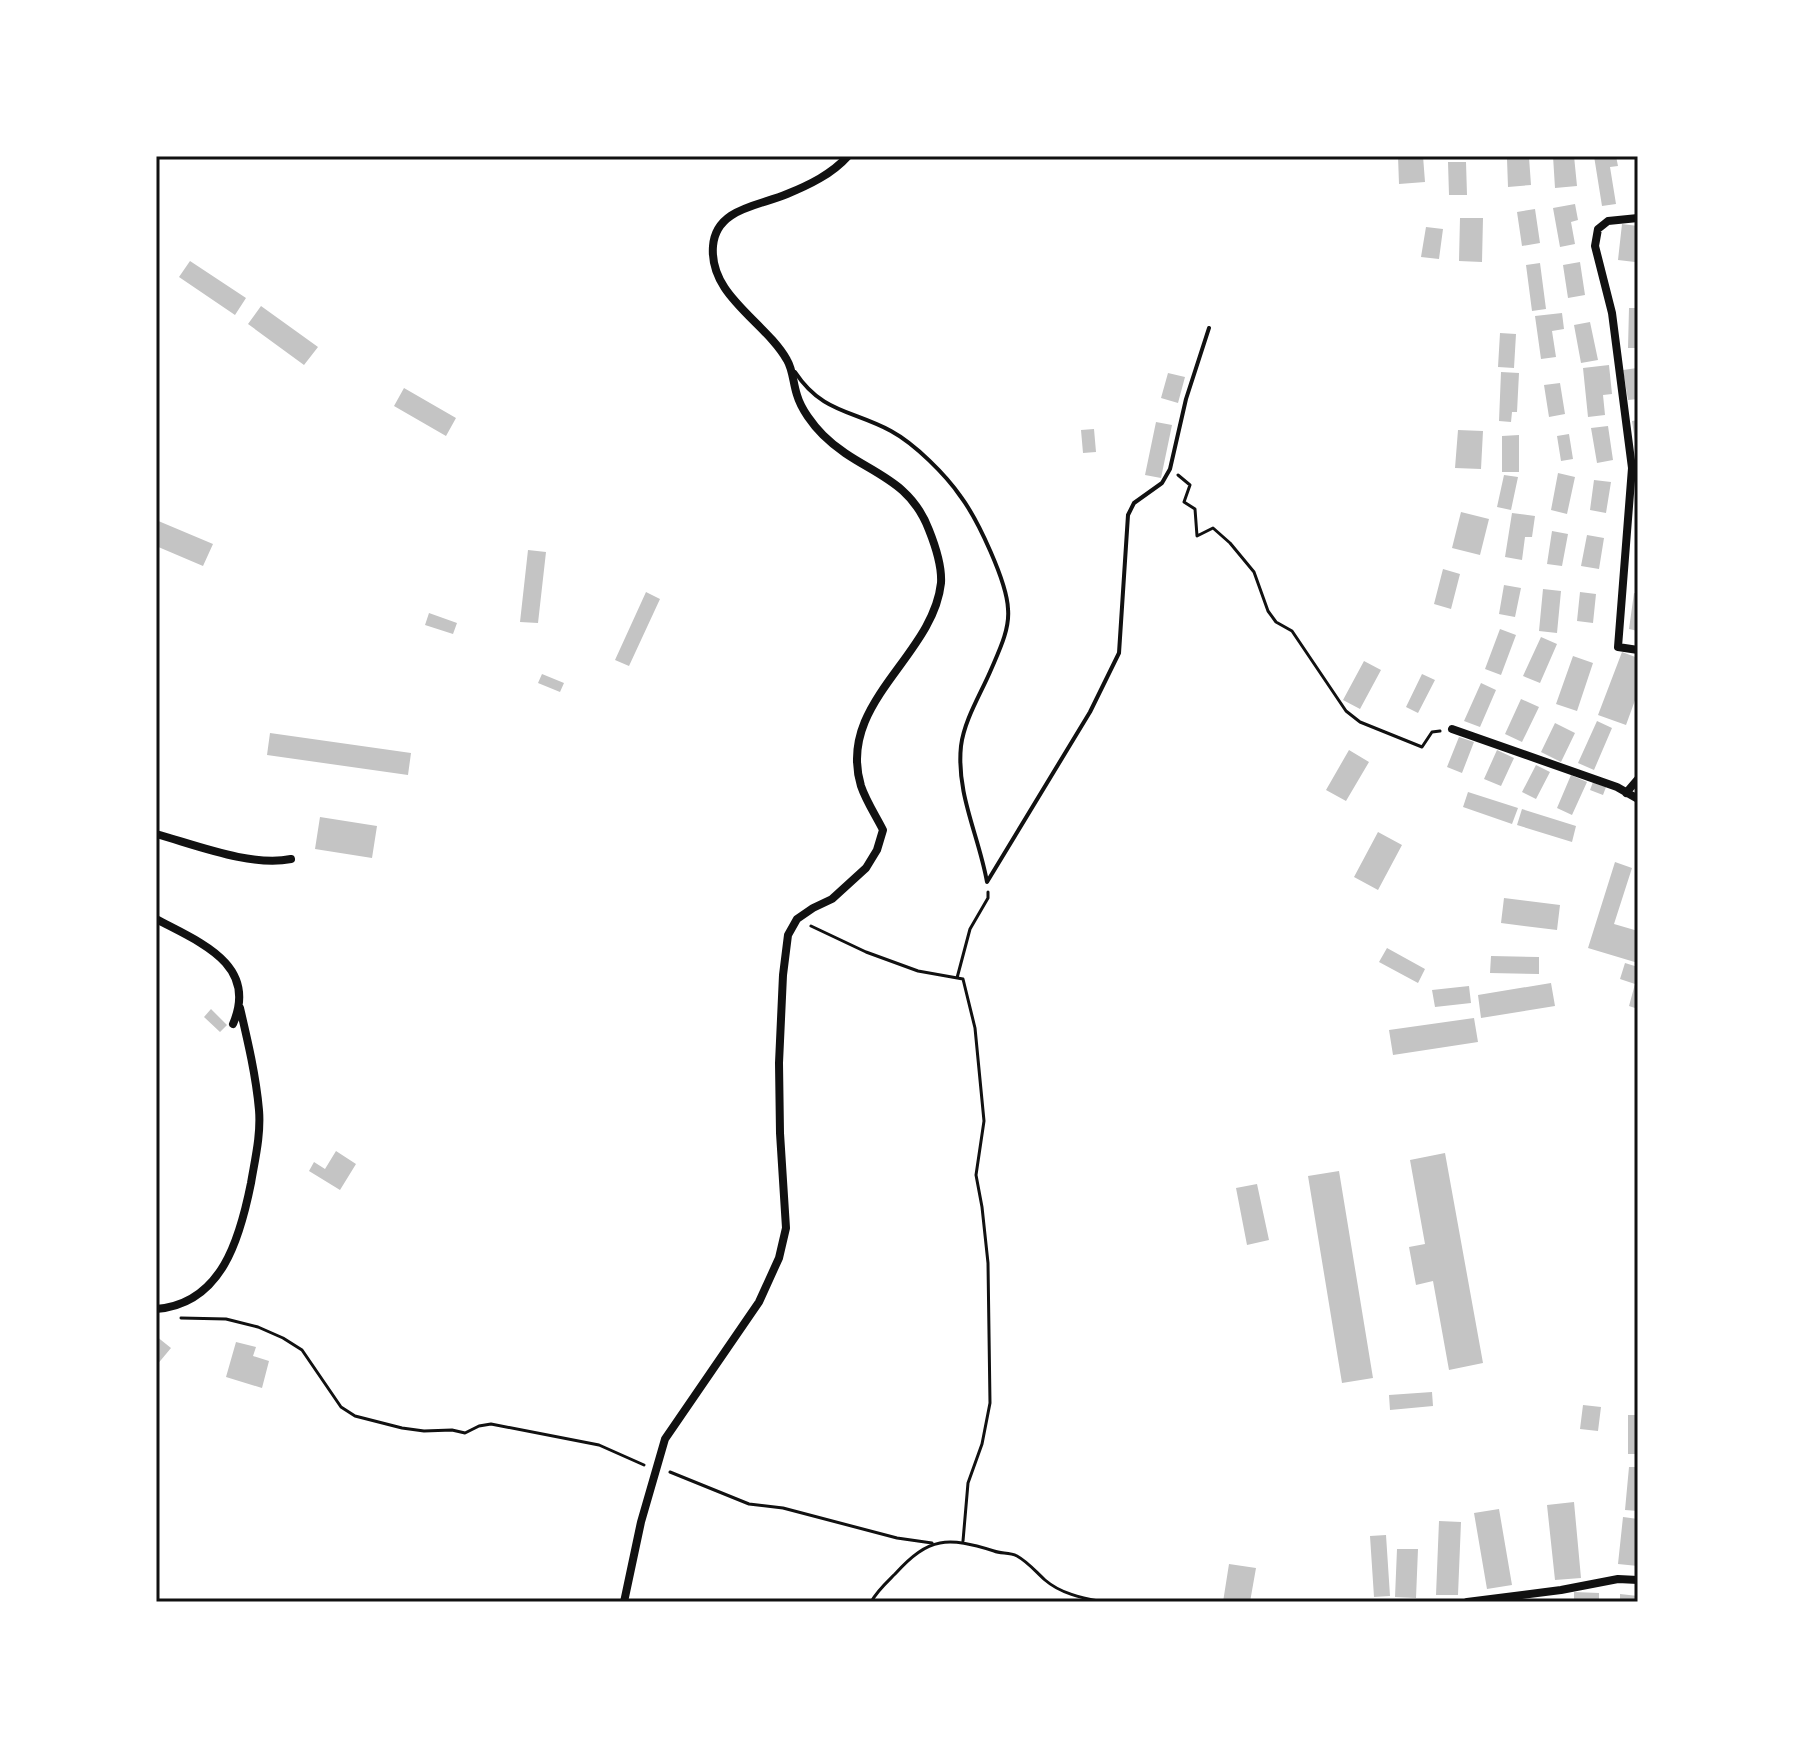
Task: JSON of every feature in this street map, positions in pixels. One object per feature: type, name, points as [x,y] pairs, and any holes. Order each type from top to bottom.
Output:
[{"type":"street","points":[[624,1602],[665,1439],[759,1302],[779,1258],[786,1228],[780,1147],[779,1063],[788,935],[797,919],[832,899],[850,884],[866,868],[877,850],[883,830],[861,787],[859,738],[868,713],[926,625],[935,607],[941,581],[930,530],[920,510],[903,489],[840,450],[822,434],[798,398],[789,363],[722,283],[713,255],[713,241],[718,227],[727,218],[828,174],[848,156]]},
{"type":"street","points":[[1638,218],[1608,221],[1598,229],[1595,246],[1612,313],[1632,468],[1618,647],[1638,650]]},
{"type":"street","points":[[1452,729],[1638,799]]},
{"type":"street","points":[[1626,793],[1638,779]]},
{"type":"street","points":[[156,834],[248,858],[275,863],[291,859]]},
{"type":"street","points":[[156,919],[208,947],[226,961],[236,977],[259,1110],[259,1138],[245,1215],[227,1263],[198,1296],[160,1308]]},
{"type":"street","points":[[233,1024],[240,1008]]},
{"type":"street","points":[[1467,1602],[1618,1579],[1638,1580]]},
{"type":"lane","points":[[987,882],[1066,754],[1119,653],[1128,515],[1134,503],[1162,483],[1170,469],[1186,399],[1209,328]]},
{"type":"lane","points":[[789,363],[803,383],[828,406],[891,431],[916,449],[960,495],[972,514],[995,568],[1008,608],[1007,628],[965,731],[961,754],[961,784],[982,852],[987,882]]},
{"type":"path","points":[[1170,469],[1190,485],[1184,502],[1195,509],[1197,536],[1213,528],[1230,543],[1254,572],[1268,611],[1276,622],[1292,631],[1346,711],[1360,722],[1422,747],[1432,732],[1452,729]]},
{"type":"path","points":[[957,978],[970,929],[988,898],[987,882]]},
{"type":"path","points":[[797,919],[892,962],[918,971],[963,979],[975,1028],[984,1121],[976,1175],[988,1263],[990,1403],[982,1444],[968,1483],[963,1541]]},
{"type":"path","points":[[160,1308],[181,1318],[226,1319],[258,1327],[283,1338],[302,1350],[341,1407],[355,1416],[424,1431],[465,1433],[491,1424],[599,1445],[634,1462],[656,1467],[749,1504],[783,1508],[897,1538],[932,1543],[963,1541],[1017,1556],[1060,1590],[1103,1602]]},
{"type":"path","points":[[871,1602],[904,1564],[932,1543]]},
{"type":"building","points":[[1398,156],[1423,156],[1425,182],[1399,184]]},
{"type":"building","points":[[1553,156],[1574,156],[1577,186],[1555,188]]},
{"type":"building","points":[[1594,156],[1616,156],[1618,166],[1610,167],[1616,204],[1602,206]]},
{"type":"building","points":[[1529,157],[1531,185],[1508,187],[1507,159]]},
{"type":"building","points":[[1448,162],[1466,162],[1467,195],[1449,195]]},
{"type":"building","points":[[1575,204],[1578,220],[1571,222],[1575,244],[1560,247],[1553,208]]},
{"type":"building","points":[[1535,209],[1540,243],[1522,246],[1517,212]]},
{"type":"building","points":[[1460,218],[1483,218],[1482,262],[1459,261]]},
{"type":"building","points":[[1622,224],[1638,226],[1635,262],[1618,260]]},
{"type":"building","points":[[1426,227],[1443,229],[1439,259],[1421,257]]},
{"type":"building","points":[[190,261],[246,298],[235,315],[179,277]]},
{"type":"building","points":[[1580,262],[1585,295],[1568,298],[1563,265]]},
{"type":"building","points":[[1540,263],[1546,309],[1532,311],[1526,265]]},
{"type":"building","points":[[261,306],[318,347],[304,365],[248,324]]},
{"type":"building","points":[[1629,308],[1638,308],[1638,348],[1628,348]]},
{"type":"building","points":[[1562,313],[1564,329],[1552,331],[1556,357],[1541,359],[1535,316]]},
{"type":"building","points":[[1590,322],[1598,360],[1581,363],[1574,325]]},
{"type":"building","points":[[1500,333],[1516,334],[1514,368],[1498,367]]},
{"type":"building","points":[[1609,365],[1612,394],[1603,395],[1605,415],[1588,417],[1583,368]]},
{"type":"building","points":[[1637,368],[1638,399],[1628,400],[1623,370]]},
{"type":"building","points":[[1501,372],[1519,373],[1517,412],[1512,412],[1511,422],[1499,421]]},
{"type":"building","points":[[1168,373],[1185,377],[1178,403],[1161,398]]},
{"type":"building","points":[[1560,383],[1565,414],[1549,417],[1544,385]]},
{"type":"building","points":[[404,388],[456,418],[446,436],[394,406]]},
{"type":"building","points":[[1638,420],[1638,447],[1636,447],[1632,421]]},
{"type":"building","points":[[1156,422],[1172,425],[1161,478],[1145,475]]},
{"type":"building","points":[[1608,426],[1613,460],[1597,463],[1591,428]]},
{"type":"building","points":[[1094,429],[1096,452],[1083,453],[1081,430]]},
{"type":"building","points":[[1458,430],[1483,431],[1481,469],[1455,468]]},
{"type":"building","points":[[1569,434],[1573,459],[1561,461],[1557,436]]},
{"type":"building","points":[[1519,435],[1519,472],[1502,472],[1502,436]]},
{"type":"building","points":[[1558,473],[1575,477],[1567,514],[1551,510]]},
{"type":"building","points":[[1504,475],[1518,477],[1511,510],[1497,507]]},
{"type":"building","points":[[1594,480],[1611,482],[1606,513],[1590,510]]},
{"type":"building","points":[[1461,512],[1489,519],[1480,555],[1452,548]]},
{"type":"building","points":[[1512,513],[1535,516],[1532,537],[1525,537],[1522,560],[1505,557]]},
{"type":"building","points":[[156,520],[213,544],[203,566],[156,546]]},
{"type":"building","points":[[1552,531],[1568,534],[1562,566],[1547,564]]},
{"type":"building","points":[[1587,535],[1604,538],[1599,569],[1581,566]]},
{"type":"building","points":[[528,550],[546,552],[538,623],[520,622]]},
{"type":"building","points":[[1443,569],[1460,574],[1451,609],[1434,604]]},
{"type":"building","points":[[1504,585],[1521,588],[1515,617],[1499,614]]},
{"type":"building","points":[[1543,589],[1561,591],[1557,633],[1539,631]]},
{"type":"building","points":[[646,592],[660,599],[629,666],[615,660]]},
{"type":"building","points":[[1580,592],[1596,594],[1593,623],[1577,621]]},
{"type":"building","points":[[1634,593],[1638,594],[1638,631],[1629,629]]},
{"type":"building","points":[[429,613],[457,623],[453,634],[425,625]]},
{"type":"building","points":[[1500,629],[1516,635],[1501,675],[1485,669]]},
{"type":"building","points":[[1541,637],[1557,644],[1540,683],[1523,676]]},
{"type":"building","points":[[1622,652],[1638,658],[1638,692],[1626,725],[1598,715]]},
{"type":"building","points":[[1573,656],[1593,663],[1577,711],[1556,704]]},
{"type":"building","points":[[1364,661],[1381,670],[1360,709],[1343,700]]},
{"type":"building","points":[[542,674],[564,683],[560,692],[538,683]]},
{"type":"building","points":[[1422,674],[1435,680],[1418,713],[1406,707]]},
{"type":"building","points":[[1481,683],[1496,690],[1480,727],[1464,721]]},
{"type":"building","points":[[1521,699],[1539,707],[1522,742],[1505,734]]},
{"type":"building","points":[[1597,721],[1612,728],[1594,770],[1578,763]]},
{"type":"building","points":[[1555,723],[1575,733],[1561,762],[1541,752]]},
{"type":"building","points":[[270,733],[411,753],[408,775],[267,755]]},
{"type":"building","points":[[1459,737],[1474,742],[1462,773],[1447,767]]},
{"type":"building","points":[[1349,750],[1369,762],[1346,801],[1326,790]]},
{"type":"building","points":[[1497,750],[1514,758],[1501,786],[1484,779]]},
{"type":"building","points":[[1536,765],[1550,772],[1536,799],[1522,792]]},
{"type":"building","points":[[1571,775],[1587,782],[1572,815],[1557,808]]},
{"type":"building","points":[[1593,782],[1606,787],[1603,795],[1590,790]]},
{"type":"building","points":[[1468,792],[1518,808],[1512,824],[1463,807]]},
{"type":"building","points":[[1522,809],[1576,826],[1572,842],[1517,825]]},
{"type":"building","points":[[320,817],[377,826],[372,858],[315,849]]},
{"type":"building","points":[[1378,832],[1402,845],[1378,890],[1354,877]]},
{"type":"building","points":[[1615,862],[1632,868],[1614,924],[1638,931],[1638,963],[1588,948]]},
{"type":"building","points":[[1504,898],[1560,905],[1557,930],[1501,923]]},
{"type":"building","points":[[1387,948],[1425,969],[1418,983],[1379,962]]},
{"type":"building","points":[[1491,956],[1539,957],[1539,974],[1490,973]]},
{"type":"building","points":[[1625,963],[1638,967],[1638,1009],[1629,1006],[1635,984],[1620,979]]},
{"type":"building","points":[[1551,983],[1555,1006],[1481,1018],[1478,995]]},
{"type":"building","points":[[1469,986],[1471,1003],[1435,1007],[1432,990]]},
{"type":"building","points":[[211,1009],[227,1025],[220,1032],[204,1017]]},
{"type":"building","points":[[1474,1018],[1478,1042],[1393,1055],[1389,1030]]},
{"type":"building","points":[[336,1151],[356,1164],[340,1190],[309,1171],[314,1162],[325,1169]]},
{"type":"building","points":[[1445,1153],[1483,1363],[1449,1370],[1433,1281],[1416,1285],[1409,1247],[1425,1244],[1410,1160]]},
{"type":"building","points":[[1339,1171],[1373,1378],[1342,1383],[1308,1176]]},
{"type":"building","points":[[1257,1184],[1269,1240],[1247,1245],[1236,1188]]},
{"type":"building","points":[[156,1336],[171,1348],[156,1366]]},
{"type":"building","points":[[236,1342],[256,1347],[253,1356],[269,1361],[262,1388],[226,1377]]},
{"type":"building","points":[[1432,1392],[1433,1406],[1390,1410],[1389,1395]]},
{"type":"building","points":[[1583,1405],[1601,1407],[1598,1431],[1580,1429]]},
{"type":"building","points":[[1628,1415],[1638,1415],[1638,1454],[1628,1454]]},
{"type":"building","points":[[1629,1467],[1638,1467],[1638,1511],[1625,1510]]},
{"type":"building","points":[[1574,1502],[1581,1578],[1555,1580],[1547,1505]]},
{"type":"building","points":[[1499,1509],[1512,1585],[1487,1589],[1474,1513]]},
{"type":"building","points":[[1623,1517],[1638,1519],[1638,1566],[1618,1564]]},
{"type":"building","points":[[1439,1521],[1461,1522],[1458,1595],[1436,1595]]},
{"type":"building","points":[[1386,1535],[1390,1596],[1374,1597],[1370,1536]]},
{"type":"building","points":[[1397,1549],[1418,1549],[1416,1598],[1395,1597]]},
{"type":"building","points":[[1229,1564],[1256,1568],[1250,1602],[1223,1602]]},
{"type":"building","points":[[1574,1592],[1599,1593],[1599,1602],[1574,1602]]},
{"type":"building","points":[[1620,1594],[1638,1596],[1638,1602],[1620,1602]]}]
